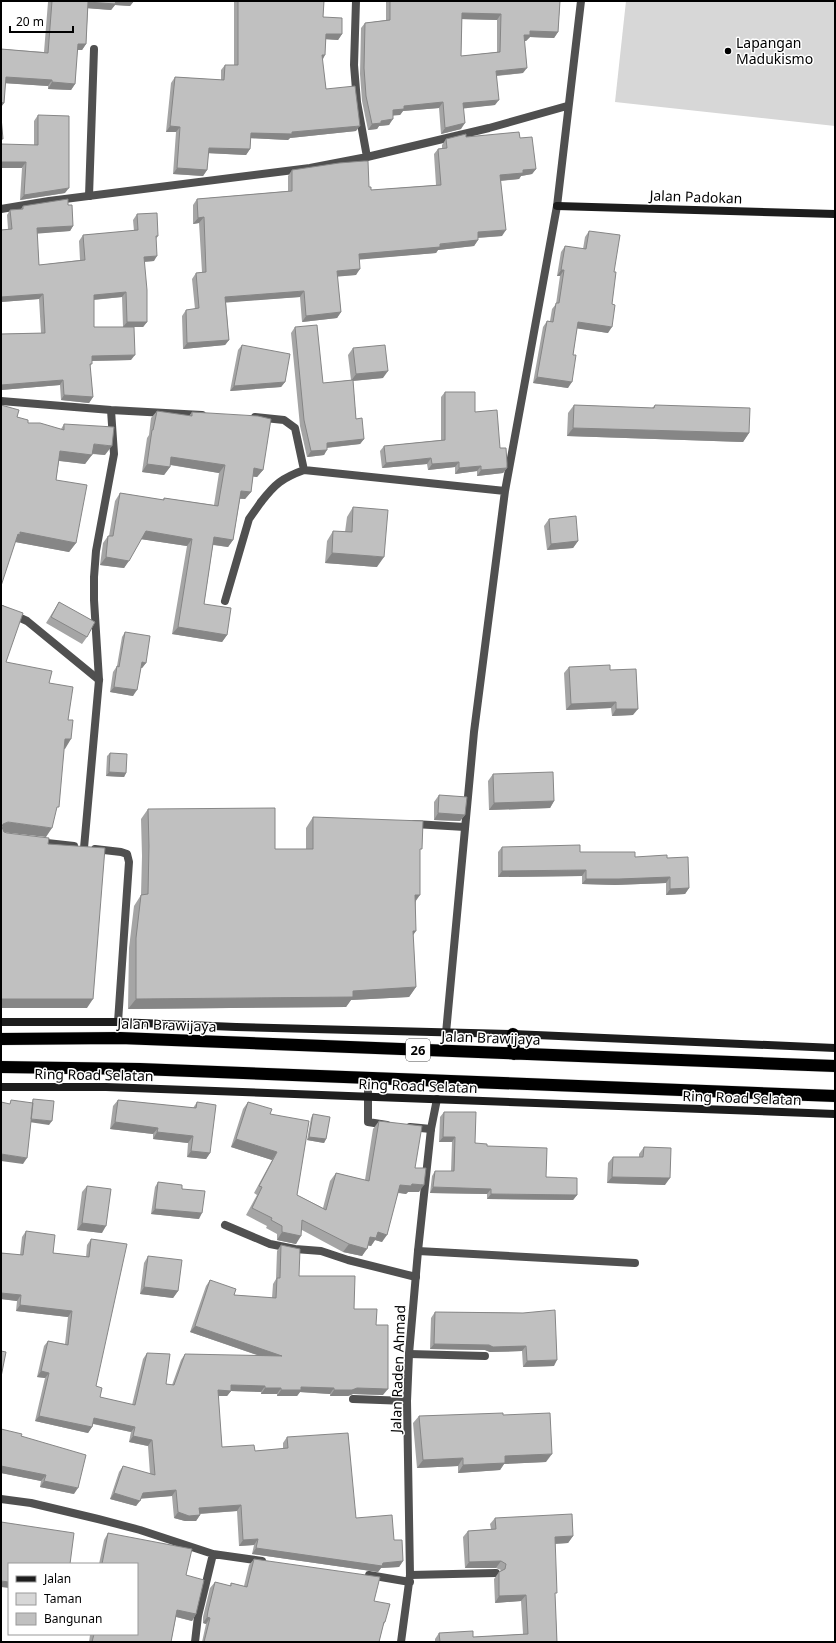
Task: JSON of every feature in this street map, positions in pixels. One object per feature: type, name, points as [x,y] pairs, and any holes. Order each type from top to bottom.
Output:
[{"type":"highway","points":[[513,1034],[514,1054]]},
{"type":"highway","name":"Jalan Brawijaya","points":[[1,1039],[120,1038],[835,1066]]},
{"type":"highway","name":"26","points":[[1,1067],[140,1069],[835,1096]]},
{"type":"street","points":[[356,1],[354,65],[358,108],[367,156]]},
{"type":"street","points":[[446,1033],[474,732],[505,491],[557,206],[567,106],[580,1]]},
{"type":"street","points":[[89,196],[94,49]]},
{"type":"street","points":[[1,209],[89,196],[310,168],[489,128],[567,106]]},
{"type":"street","name":"Jalan Padokan","points":[[557,206],[835,214]]},
{"type":"street","points":[[1,401],[111,410],[209,415]]},
{"type":"street","points":[[84,848],[99,680],[94,577],[96,552],[114,454],[111,410]]},
{"type":"street","points":[[246,417],[276,418],[290,423],[295,428],[304,470]]},
{"type":"street","points":[[225,601],[249,519],[271,489],[282,479],[304,470],[505,491]]},
{"type":"street","points":[[1,609],[27,622],[99,680]]},
{"type":"street","points":[[405,824],[465,827]]},
{"type":"street","points":[[31,841],[127,854],[130,862],[118,1022]]},
{"type":"street","points":[[1,1022],[118,1022],[513,1034],[835,1048]]},
{"type":"street","points":[[368,1078],[367,1119],[370,1123],[431,1129]]},
{"type":"street","name":"Ring Road Selatan","points":[[1,1087],[106,1087],[835,1114]]},
{"type":"street","name":"Jalan Raden Ahmad","points":[[402,1642],[410,1578],[407,1401],[409,1354],[431,1129],[437,1099]]},
{"type":"street","points":[[225,1225],[270,1244],[295,1249],[321,1251],[348,1260],[416,1277]]},
{"type":"street","points":[[418,1251],[636,1263]]},
{"type":"street","points":[[409,1354],[485,1356]]},
{"type":"street","points":[[353,1400],[407,1401]]},
{"type":"street","points":[[1,1499],[31,1503],[98,1519],[140,1530],[213,1554],[274,1562]]},
{"type":"street","points":[[195,1642],[198,1616],[213,1554]]},
{"type":"street","points":[[358,1574],[394,1579],[496,1573]]},
{"type":"green space","name":"Lapangan Madukismo","points":[[626,1],[835,1],[835,126],[615,102]]},
{"type":"building","points":[[52,1],[116,1],[115,4],[88,2],[86,44],[78,44],[75,84],[52,82],[52,80],[6,77],[4,103],[1,102],[1,49],[48,53]]},
{"type":"building","points":[[238,1],[324,1],[323,17],[342,18],[342,34],[326,34],[325,55],[322,55],[326,89],[355,86],[360,126],[292,132],[292,134],[251,133],[250,149],[209,148],[207,170],[177,168],[180,127],[170,126],[175,77],[224,80],[225,65],[238,65]]},
{"type":"building","points":[[390,1],[560,1],[558,32],[530,31],[530,35],[524,35],[527,68],[496,71],[499,100],[463,103],[465,123],[445,128],[443,102],[404,106],[404,109],[393,110],[393,119],[372,124],[366,96],[364,68],[365,23],[390,20]],"holes":[[[462,13],[501,14],[500,52],[461,56]]]},
{"type":"building","points":[[38,115],[69,116],[69,188],[24,195],[26,162],[1,162],[1,144],[38,145]]},
{"type":"building","points":[[1,117],[3,139],[1,139]]},
{"type":"building","points":[[519,132],[520,138],[532,137],[536,169],[523,170],[523,173],[500,175],[506,230],[478,232],[478,240],[440,244],[440,247],[359,254],[360,269],[337,271],[341,312],[306,316],[304,291],[225,297],[229,340],[187,343],[186,310],[199,308],[196,273],[206,272],[204,217],[198,218],[197,199],[292,191],[292,170],[364,161],[368,161],[369,187],[371,187],[371,190],[441,185],[438,149],[447,148],[446,139],[466,134],[466,137]]},
{"type":"building","points":[[68,199],[68,205],[72,205],[73,226],[37,228],[39,265],[85,260],[83,235],[138,230],[137,214],[157,213],[157,256],[144,257],[147,290],[147,322],[127,322],[126,292],[94,295],[94,327],[134,327],[135,355],[92,356],[92,364],[90,364],[93,397],[64,395],[63,380],[1,385],[1,334],[45,333],[43,294],[1,297],[1,230],[12,229],[10,210],[23,209],[23,206]]},
{"type":"building","points":[[589,231],[620,235],[614,272],[616,272],[612,304],[615,305],[612,327],[578,322],[573,355],[576,355],[572,382],[537,377],[547,321],[553,322],[556,303],[559,303],[564,270],[561,270],[565,246],[586,249]]},
{"type":"building","points":[[317,325],[323,383],[353,380],[356,419],[362,418],[364,439],[327,443],[327,450],[311,451],[304,420],[295,327]]},
{"type":"building","points":[[242,345],[290,354],[285,382],[234,386]]},
{"type":"building","points":[[385,345],[388,371],[356,374],[353,348]]},
{"type":"building","points":[[445,392],[475,392],[475,412],[497,410],[500,448],[506,448],[507,468],[481,470],[481,466],[459,468],[459,462],[432,464],[431,458],[386,463],[384,446],[445,440]]},
{"type":"building","points":[[1,405],[19,410],[17,417],[28,420],[28,423],[40,423],[64,430],[64,424],[114,427],[112,446],[94,444],[92,455],[60,451],[56,480],[87,485],[76,543],[20,532],[20,535],[18,534],[1,586]]},
{"type":"building","points":[[574,405],[654,408],[655,405],[750,408],[749,433],[573,428]]},
{"type":"building","points":[[157,411],[192,416],[192,412],[258,416],[271,419],[263,470],[254,468],[251,492],[241,491],[233,540],[214,537],[204,604],[231,608],[227,635],[178,627],[192,539],[146,531],[129,561],[106,557],[108,536],[113,536],[120,493],[218,506],[225,465],[171,457],[170,467],[147,464],[152,430]]},
{"type":"building","points":[[353,507],[388,510],[384,557],[332,553],[333,531],[352,532]]},
{"type":"building","points":[[576,516],[578,541],[551,544],[549,519]]},
{"type":"building","points":[[59,602],[95,622],[87,637],[51,617]]},
{"type":"building","points":[[1,605],[23,613],[6,662],[52,671],[49,683],[73,687],[68,720],[73,720],[71,739],[65,739],[59,807],[57,807],[52,828],[8,822],[3,824],[2,827],[4,832],[7,833],[49,838],[48,844],[105,848],[93,999],[1,999]]},
{"type":"building","points":[[125,632],[150,636],[146,663],[142,662],[137,690],[114,687]]},
{"type":"building","points":[[610,665],[610,670],[636,669],[638,709],[616,709],[616,702],[571,704],[569,667]]},
{"type":"building","points":[[110,753],[127,754],[126,773],[109,772]]},
{"type":"building","points":[[553,772],[554,801],[494,803],[493,774]]},
{"type":"building","points":[[439,795],[467,797],[465,815],[438,813]]},
{"type":"building","points":[[275,808],[275,849],[313,849],[313,817],[423,821],[422,849],[420,849],[420,895],[415,895],[416,931],[413,931],[416,987],[353,991],[353,997],[136,999],[136,938],[141,895],[148,894],[148,809]]},
{"type":"building","points":[[580,845],[580,852],[635,852],[635,857],[667,855],[667,858],[688,857],[689,888],[670,889],[670,877],[586,879],[586,870],[502,871],[502,847]]},
{"type":"building","points":[[33,1099],[54,1101],[52,1121],[31,1119]]},
{"type":"building","points":[[11,1100],[33,1103],[27,1158],[1,1154],[1,1102],[10,1104]]},
{"type":"building","points":[[118,1100],[196,1108],[197,1102],[216,1105],[210,1153],[191,1151],[193,1136],[157,1132],[158,1128],[115,1122]]},
{"type":"building","points":[[248,1102],[272,1109],[270,1114],[309,1121],[297,1195],[326,1210],[336,1173],[369,1181],[379,1121],[422,1126],[415,1168],[426,1168],[424,1185],[400,1185],[387,1235],[378,1232],[376,1238],[370,1237],[367,1249],[349,1244],[302,1220],[301,1236],[282,1232],[282,1226],[271,1220],[272,1218],[252,1208],[262,1187],[259,1186],[277,1152],[236,1139]]},
{"type":"building","points":[[444,1112],[476,1112],[475,1143],[487,1144],[487,1146],[547,1148],[546,1177],[577,1178],[577,1195],[491,1194],[491,1189],[433,1187],[435,1171],[454,1171],[455,1137],[443,1137]]},
{"type":"building","points":[[313,1114],[330,1117],[326,1139],[309,1137]]},
{"type":"building","points":[[644,1147],[671,1148],[670,1178],[612,1177],[613,1157],[643,1157]]},
{"type":"building","points":[[158,1182],[182,1185],[182,1189],[205,1191],[202,1213],[155,1209]]},
{"type":"building","points":[[87,1186],[111,1189],[106,1226],[82,1223]]},
{"type":"building","points":[[26,1231],[55,1235],[53,1253],[89,1257],[91,1239],[127,1244],[96,1386],[102,1388],[100,1397],[135,1405],[147,1353],[170,1354],[166,1384],[174,1385],[185,1354],[282,1356],[195,1326],[210,1280],[236,1289],[234,1295],[276,1298],[277,1278],[280,1278],[281,1245],[300,1249],[299,1276],[355,1276],[354,1309],[377,1309],[376,1325],[388,1325],[388,1389],[357,1388],[352,1390],[334,1390],[334,1388],[301,1387],[301,1390],[281,1390],[281,1388],[265,1388],[265,1386],[231,1385],[231,1391],[218,1390],[222,1447],[254,1445],[255,1451],[288,1448],[287,1437],[348,1433],[356,1518],[392,1515],[394,1540],[402,1540],[403,1561],[383,1563],[382,1566],[256,1548],[258,1539],[243,1540],[241,1505],[199,1508],[200,1515],[189,1516],[178,1512],[176,1490],[143,1493],[140,1501],[114,1493],[123,1466],[155,1475],[152,1440],[133,1436],[135,1427],[94,1418],[92,1427],[39,1416],[49,1373],[41,1371],[48,1341],[68,1345],[72,1311],[20,1305],[21,1295],[1,1293],[1,1253],[23,1255]]},
{"type":"building","points":[[148,1256],[182,1260],[178,1291],[144,1287]]},
{"type":"building","points":[[555,1310],[557,1360],[527,1361],[526,1346],[493,1347],[489,1345],[434,1344],[435,1312],[523,1313]]},
{"type":"building","points":[[1,1351],[6,1352],[1,1377]]},
{"type":"building","points":[[503,1413],[503,1415],[550,1413],[552,1454],[505,1456],[505,1463],[463,1465],[463,1458],[423,1460],[419,1416]]},
{"type":"building","points":[[1,1429],[22,1434],[21,1436],[86,1455],[78,1488],[44,1481],[46,1475],[1,1466]]},
{"type":"building","points":[[572,1514],[573,1536],[555,1537],[557,1642],[440,1642],[439,1633],[473,1631],[473,1637],[528,1634],[526,1595],[499,1596],[499,1572],[505,1569],[506,1564],[501,1561],[469,1562],[468,1531],[496,1529],[495,1518]]},
{"type":"building","points":[[1,1522],[74,1533],[70,1563],[8,1563],[8,1582],[1,1581]]},
{"type":"building","points":[[108,1533],[192,1549],[186,1575],[204,1580],[196,1614],[177,1610],[171,1642],[92,1642],[94,1635],[138,1635],[138,1563],[102,1563]]},
{"type":"building","points":[[254,1559],[380,1577],[374,1601],[390,1604],[379,1642],[204,1642],[210,1618],[207,1617],[208,1611],[215,1582],[231,1586],[231,1583],[247,1587]]},
{"type":"place","name":"Lapangan Madukismo","points":[[728,51]]}]
